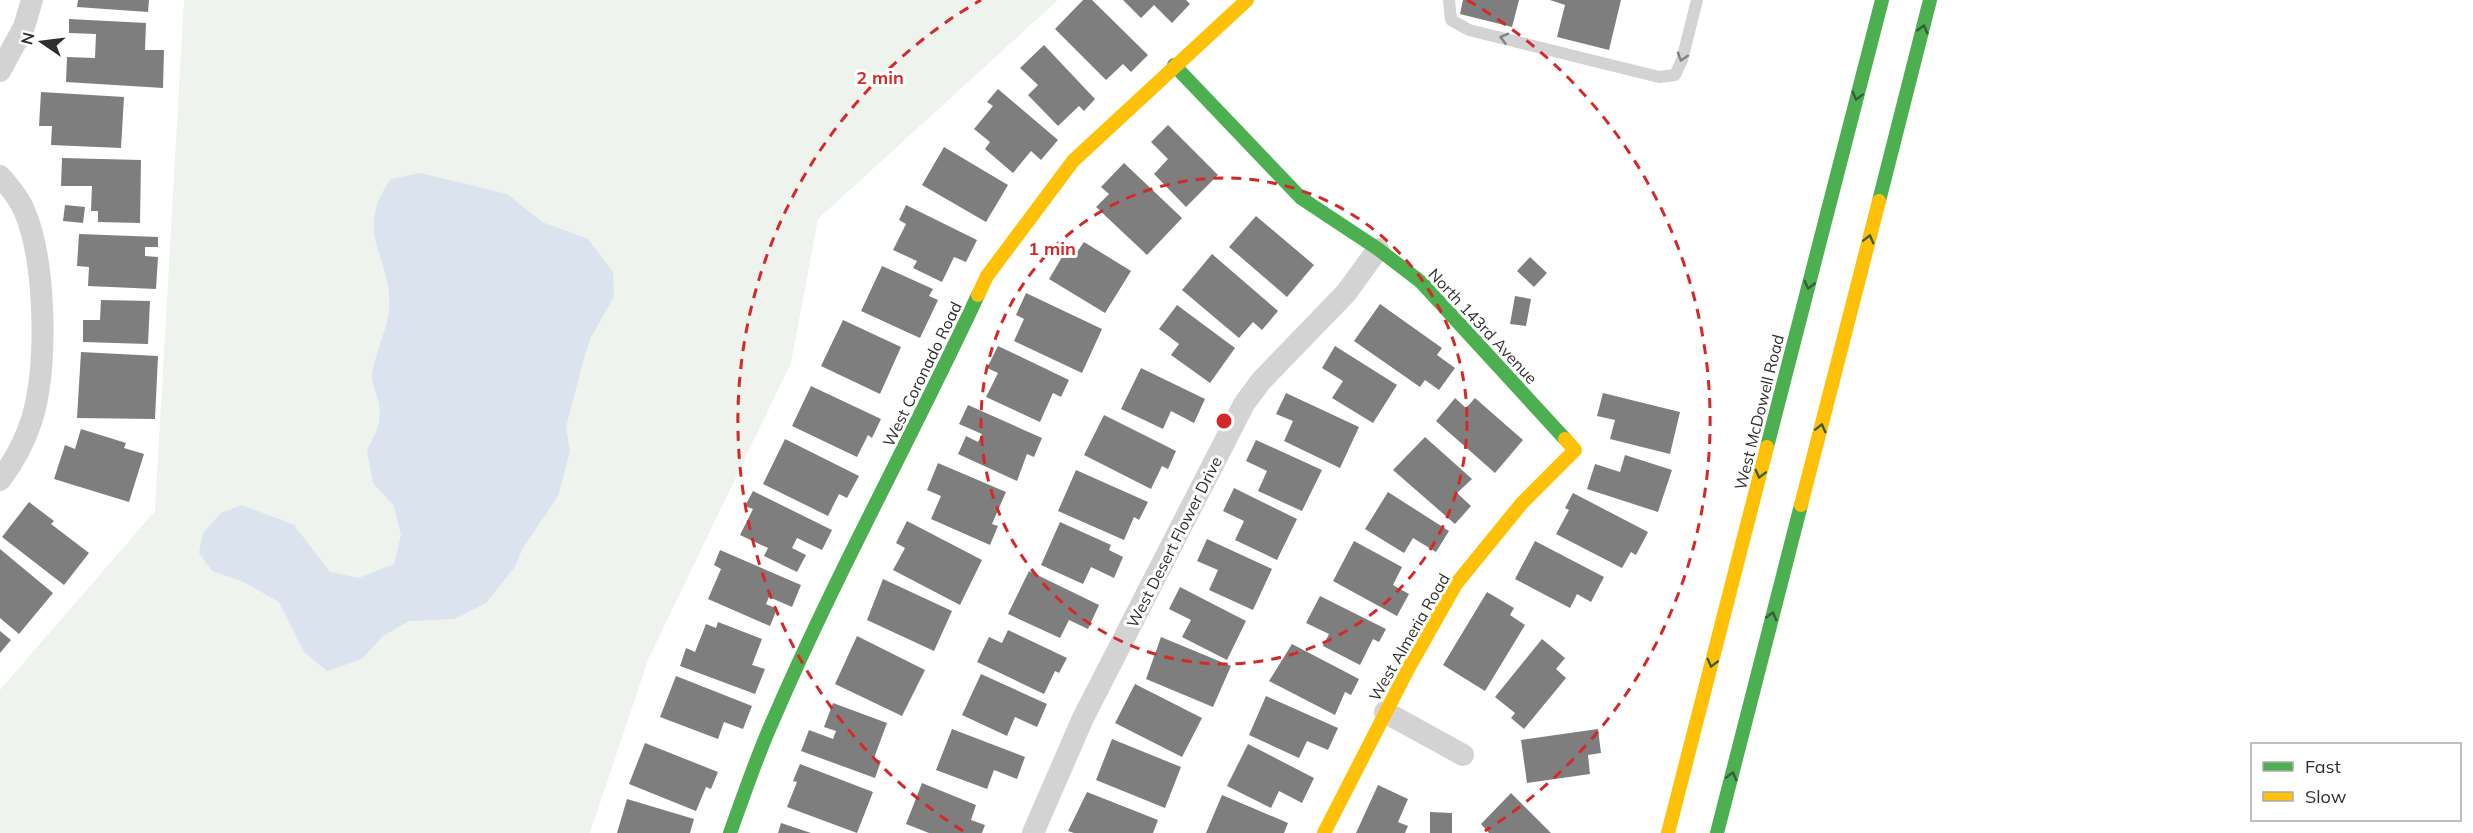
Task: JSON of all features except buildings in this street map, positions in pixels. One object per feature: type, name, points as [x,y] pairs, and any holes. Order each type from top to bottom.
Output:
[{"type":"street","points":[[0,71],[24,27],[32,0]]},
{"type":"street","name":"West Coronado Road","points":[[730,833],[773,719],[845,564],[930,399],[987,276],[1074,161],[1174,65],[1247,0]]},
{"type":"street","name":"West McDowell Road","points":[[1668,833],[1878,41],[1882,0]]},
{"type":"street","points":[[1717,833],[1912,49],[1930,0]]},
{"type":"street","name":"North 143rd Avenue","points":[[1174,65],[1301,198],[1378,249],[1421,282],[1575,450]]},
{"type":"street","points":[[0,176],[23,208],[35,245],[42,316],[40,380],[32,420],[13,463],[0,480]]},
{"type":"street","name":"West Desert Flower Drive","points":[[1033,833],[1083,718],[1244,404],[1261,381],[1346,293],[1378,249]]},
{"type":"street","name":"West Almeria Road","points":[[1324,833],[1385,712],[1456,584],[1522,503],[1575,450]]},
{"type":"street","points":[[1385,712],[1463,755]]},
{"type":"lane","points":[[1449,0],[1451,20],[1469,30],[1659,77],[1675,75],[1682,60],[1697,0]]},
{"type":"shaded area","points":[[184,0],[1058,0],[818,219],[791,363],[648,660],[590,833],[0,833],[0,690],[155,511]]},
{"type":"shaded area","points":[[420,173],[507,194],[542,222],[588,239],[613,272],[614,297],[591,337],[584,358],[566,427],[570,451],[558,496],[523,548],[514,568],[486,603],[455,619],[409,621],[383,636],[362,659],[327,671],[304,652],[279,602],[244,582],[212,571],[199,553],[203,533],[221,513],[242,505],[294,525],[330,572],[358,578],[394,564],[401,535],[394,506],[373,483],[367,450],[379,420],[378,399],[372,377],[389,310],[386,275],[374,231],[375,215],[380,198],[391,179]]},
{"type":"traffic: fast","points":[[1767,447],[1882,0]]},
{"type":"traffic: fast","points":[[1879,201],[1930,0]]},
{"type":"traffic: fast","points":[[1174,65],[1301,198],[1378,249],[1421,282],[1565,439]]},
{"type":"traffic: fast","points":[[730,833],[762,746],[798,664],[978,295]]},
{"type":"traffic: fast","points":[[1717,833],[1801,505]]},
{"type":"traffic: slow","points":[[978,295],[987,276],[1073,161],[1247,0]]},
{"type":"traffic: slow","points":[[1801,505],[1879,201]]},
{"type":"traffic: slow","points":[[1324,833],[1408,669],[1456,584],[1522,503],[1575,450],[1565,439]]},
{"type":"traffic: slow","points":[[1668,833],[1767,447]]}]
